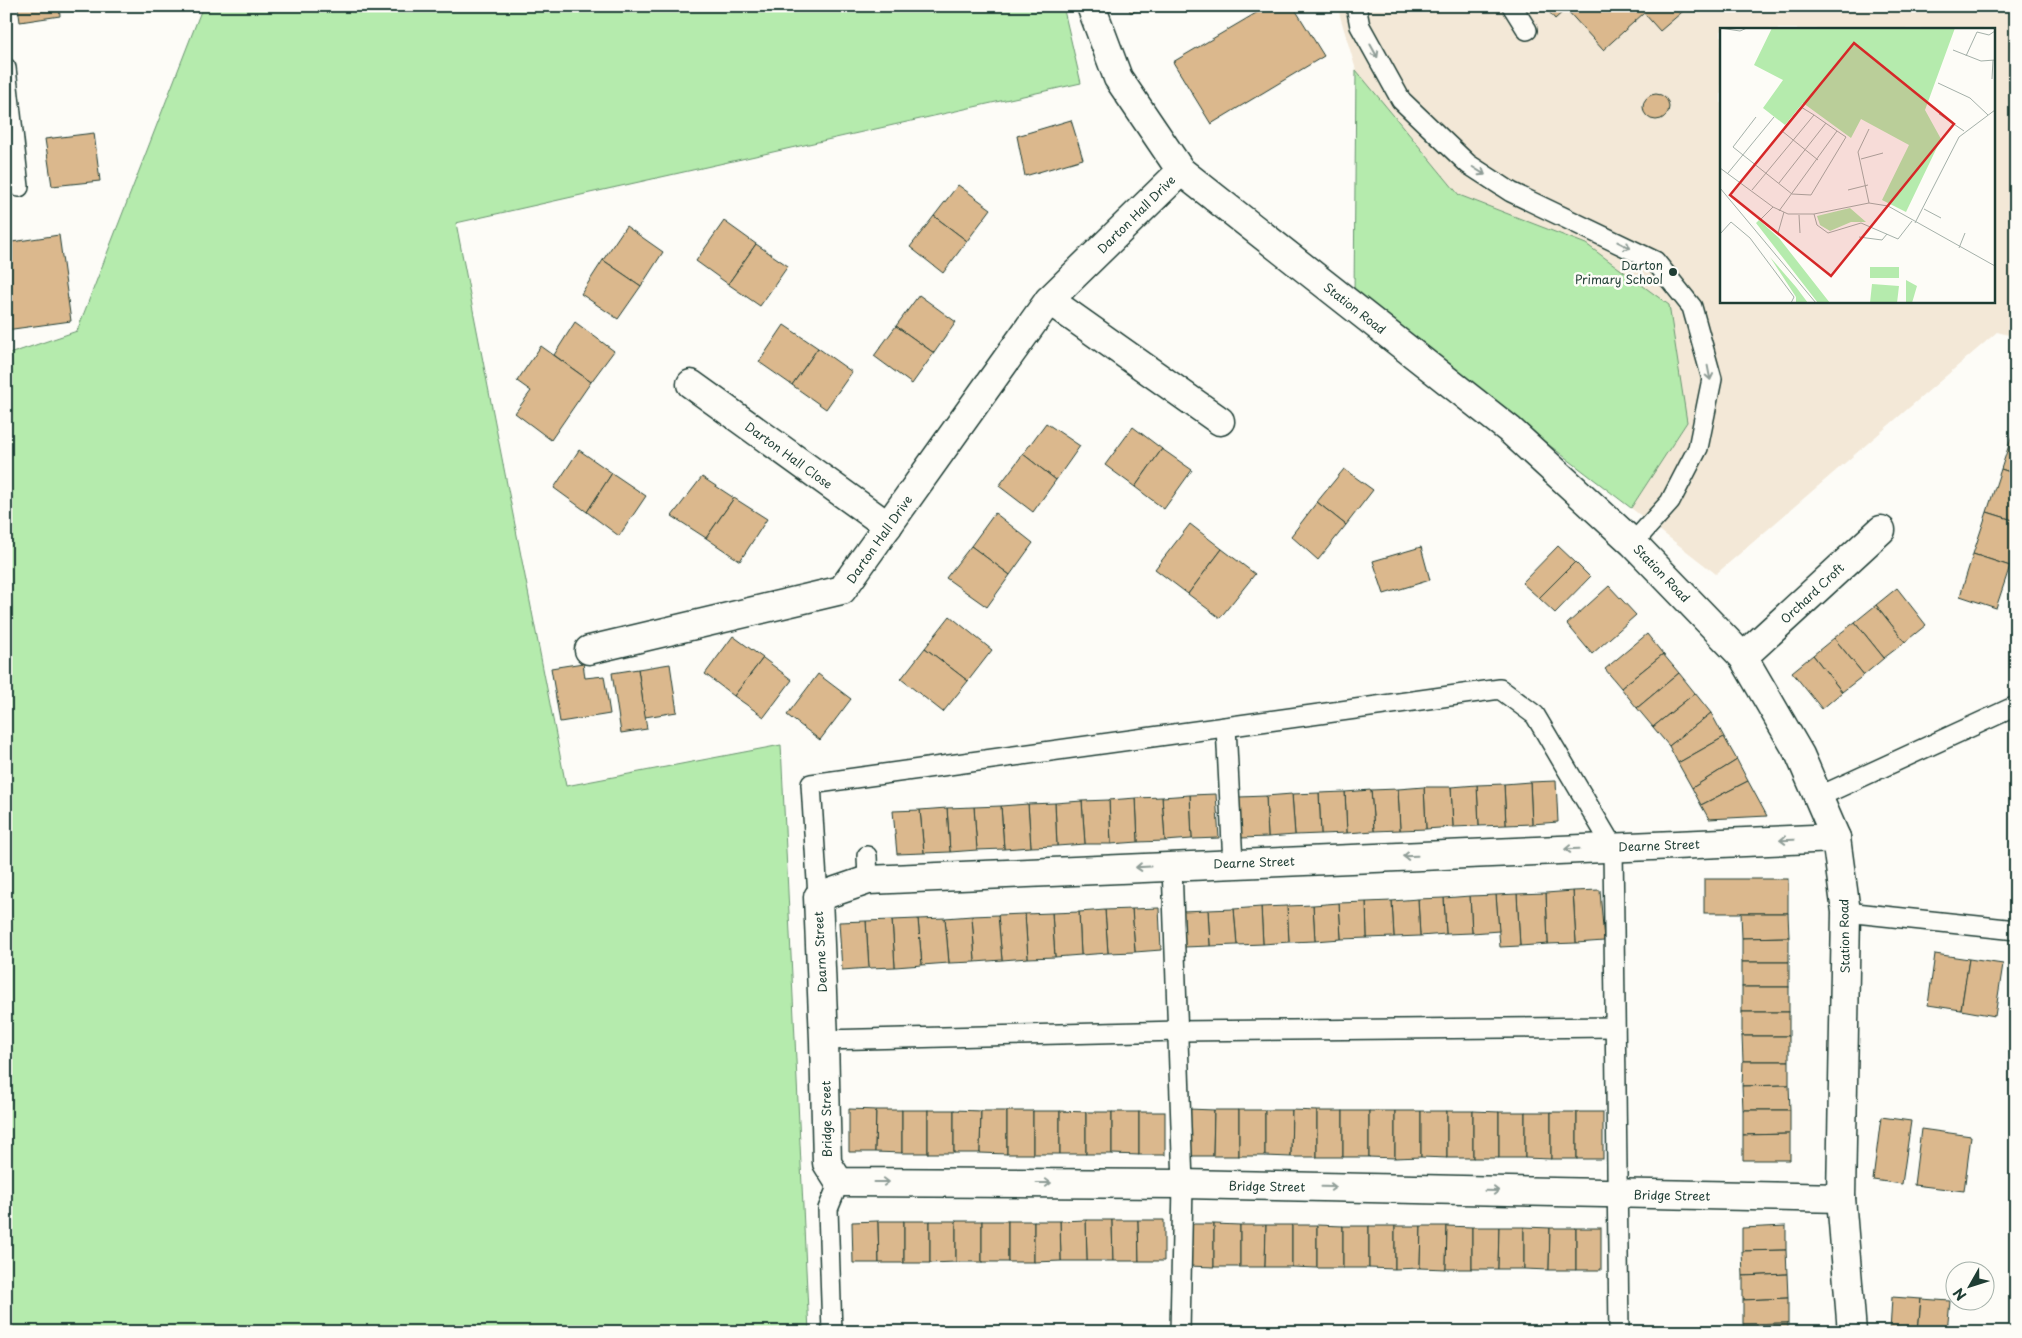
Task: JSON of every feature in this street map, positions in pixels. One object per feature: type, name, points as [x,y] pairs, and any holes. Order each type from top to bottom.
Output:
[{"type":"street","name":"Station Road","points":[[1091,6],[1118,78],[1181,171],[1510,430],[1633,543],[1743,657],[1800,756],[1836,838],[1846,912],[1841,1198],[1852,1332]]},
{"type":"street","name":"Darton Hall Drive","points":[[589,650],[842,590],[1049,300],[1181,171]]},
{"type":"street","points":[[1049,300],[1220,421]]},
{"type":"street","name":"Darton Hall Close","points":[[691,384],[888,526]]},
{"type":"street","name":"Orchard Croft","points":[[1743,657],[1880,530]]},
{"type":"street","name":"Dearne Street","points":[[824,1040],[818,897],[867,868],[1172,866],[1836,838]]},
{"type":"street","name":"Bridge Street","points":[[824,1040],[827,1163],[839,1182],[1183,1184],[1841,1198]]},
{"type":"lane","points":[[1356,6],[1360,26],[1401,100],[1468,164],[1511,192],[1655,261],[1692,307],[1712,379],[1698,448],[1670,502],[1633,543]]},
{"type":"lane","points":[[1512,6],[1527,30]]},
{"type":"lane","points":[[6,68],[19,187]]},
{"type":"lane","points":[[818,897],[811,784],[857,785],[1226,727],[1500,689],[1536,715],[1613,847],[1619,1332]]},
{"type":"lane","points":[[1818,797],[2016,706]]},
{"type":"lane","points":[[1226,727],[1232,863]]},
{"type":"lane","points":[[1172,866],[1183,1184],[1180,1332]]},
{"type":"lane","points":[[1846,912],[2016,930]]},
{"type":"lane","points":[[824,1040],[1179,1031],[1615,1027]]},
{"type":"lane","points":[[832,1332],[828,1209],[839,1182]]},
{"type":"shaded area","name":"Darton Primary School","points":[[1337,6],[2016,6],[2016,337],[1997,332],[1716,574],[1631,508],[1687,422],[1586,244],[1459,195],[1356,70]]},
{"type":"green space","points":[[223,6],[1063,6],[1081,83],[456,223],[566,786],[781,745],[809,1332],[6,1332],[6,355],[77,331],[201,11]]},
{"type":"green space","points":[[1356,70],[1459,195],[1586,244],[1669,305],[1687,422],[1631,508],[1354,295]]},
{"type":"building","points":[[18,6],[59,6],[60,16],[20,22]]},
{"type":"building","points":[[1129,6],[1165,6],[1130,12]]},
{"type":"building","points":[[1268,6],[1293,6],[1324,56],[1211,124],[1173,62]]},
{"type":"building","points":[[1544,6],[1689,6],[1660,31],[1644,13],[1603,50],[1566,9],[1555,19]]},
{"type":"building","points":[[1656,94],[1665,98],[1669,107],[1665,116],[1656,120],[1647,116],[1643,107],[1647,98]]},
{"type":"building","points":[[1071,120],[1083,159],[1025,176],[1017,136]]},
{"type":"building","points":[[94,133],[100,181],[52,186],[45,139]]},
{"type":"building","points":[[958,185],[991,209],[967,241],[934,216]]},
{"type":"building","points":[[6,203],[12,242],[59,235],[71,321],[6,330]]},
{"type":"building","points":[[934,216],[967,241],[943,273],[910,247]]},
{"type":"building","points":[[724,221],[756,244],[728,284],[696,261]]},
{"type":"building","points":[[626,226],[663,252],[641,286],[603,260]]},
{"type":"building","points":[[756,244],[788,266],[760,306],[728,284]]},
{"type":"building","points":[[603,260],[641,286],[618,319],[581,294]]},
{"type":"building","points":[[919,295],[956,322],[934,353],[896,326]]},
{"type":"building","points":[[575,322],[614,351],[591,382],[554,355]]},
{"type":"building","points":[[784,325],[818,348],[792,385],[759,362]]},
{"type":"building","points":[[896,326],[934,353],[912,384],[874,356]]},
{"type":"building","points":[[541,346],[591,382],[551,440],[515,413],[531,391],[517,381]]},
{"type":"building","points":[[818,348],[852,372],[826,409],[792,385]]},
{"type":"building","points":[[1046,423],[1080,446],[1056,480],[1023,454]]},
{"type":"building","points":[[1133,427],[1162,449],[1135,487],[1105,465]]},
{"type":"building","points":[[2016,427],[2016,474],[2001,469]]},
{"type":"building","points":[[1162,449],[1192,470],[1164,509],[1135,487]]},
{"type":"building","points":[[579,450],[612,473],[587,512],[554,488]]},
{"type":"building","points":[[1023,454],[1056,480],[1033,512],[999,486]]},
{"type":"building","points":[[1344,469],[1373,490],[1346,525],[1317,502]]},
{"type":"building","points":[[2001,469],[2016,474],[2016,521],[1987,512]]},
{"type":"building","points":[[612,473],[646,496],[619,536],[587,512]]},
{"type":"building","points":[[702,477],[734,498],[706,538],[672,516]]},
{"type":"building","points":[[734,498],[767,519],[740,561],[706,538]]},
{"type":"building","points":[[1317,502],[1346,525],[1318,560],[1291,536]]},
{"type":"building","points":[[1987,512],[2016,521],[2016,549],[2010,566],[1973,554]]},
{"type":"building","points":[[995,513],[1033,543],[1010,575],[971,546]]},
{"type":"building","points":[[1190,524],[1222,549],[1188,594],[1155,569]]},
{"type":"building","points":[[971,546],[1010,575],[987,607],[946,578]]},
{"type":"building","points":[[1558,546],[1575,562],[1539,598],[1522,583]]},
{"type":"building","points":[[1421,547],[1430,580],[1384,594],[1373,561]]},
{"type":"building","points":[[1222,549],[1255,574],[1220,618],[1188,594]]},
{"type":"building","points":[[1973,554],[2010,566],[1996,608],[1960,596]]},
{"type":"building","points":[[1575,562],[1590,577],[1555,613],[1539,598]]},
{"type":"building","points":[[1609,586],[1636,615],[1592,654],[1567,624]]},
{"type":"building","points":[[1897,588],[1926,625],[1905,642],[1876,605]]},
{"type":"building","points":[[1876,605],[1905,642],[1884,658],[1855,622]]},
{"type":"building","points":[[950,616],[992,650],[968,681],[925,648]]},
{"type":"building","points":[[1855,622],[1884,658],[1864,675],[1834,638]]},
{"type":"building","points":[[1647,634],[1663,654],[1621,688],[1605,669]]},
{"type":"building","points":[[733,636],[763,658],[734,696],[705,674]]},
{"type":"building","points":[[1834,638],[1864,675],[1842,692],[1813,655]]},
{"type":"building","points":[[925,648],[968,681],[943,712],[901,679]]},
{"type":"building","points":[[1663,654],[1679,673],[1637,708],[1621,688]]},
{"type":"building","points":[[1813,655],[1842,692],[1822,709],[1792,672]]},
{"type":"building","points":[[763,658],[792,680],[764,717],[734,696]]},
{"type":"building","points":[[583,663],[585,678],[604,676],[610,714],[560,722],[551,668]]},
{"type":"building","points":[[670,664],[677,712],[645,717],[638,669]]},
{"type":"building","points":[[638,669],[647,729],[621,733],[612,673]]},
{"type":"building","points":[[1679,673],[1695,693],[1653,727],[1637,708]]},
{"type":"building","points":[[818,674],[851,699],[820,740],[787,715]]},
{"type":"building","points":[[1695,693],[1711,713],[1669,746],[1653,727]]},
{"type":"building","points":[[1711,713],[1724,737],[1678,763],[1669,746]]},
{"type":"building","points":[[1724,737],[1737,760],[1692,788],[1678,763]]},
{"type":"building","points":[[1737,760],[1748,781],[1701,805],[1692,788]]},
{"type":"building","points":[[1556,781],[1558,822],[1532,824],[1530,782]]},
{"type":"building","points":[[1748,781],[1767,816],[1709,819],[1701,805]]},
{"type":"building","points":[[1530,782],[1532,824],[1506,825],[1504,784]]},
{"type":"building","points":[[1504,784],[1506,825],[1479,826],[1477,785]]},
{"type":"building","points":[[1477,785],[1479,826],[1453,827],[1451,787]]},
{"type":"building","points":[[1424,787],[1451,787],[1453,827],[1426,829]]},
{"type":"building","points":[[1424,787],[1426,829],[1400,830],[1398,789]]},
{"type":"building","points":[[1398,789],[1400,830],[1374,831],[1371,790]]},
{"type":"building","points":[[1371,790],[1374,831],[1347,833],[1345,792]]},
{"type":"building","points":[[1345,792],[1347,833],[1321,834],[1319,793]]},
{"type":"building","points":[[1319,793],[1321,834],[1295,835],[1292,794]]},
{"type":"building","points":[[1216,794],[1219,838],[1192,839],[1190,795]]},
{"type":"building","points":[[1292,794],[1295,835],[1268,837],[1266,796]]},
{"type":"building","points":[[1190,795],[1192,839],[1165,841],[1162,797]]},
{"type":"building","points":[[1266,796],[1268,837],[1241,838],[1239,797]]},
{"type":"building","points":[[1162,797],[1165,841],[1138,842],[1136,798]]},
{"type":"building","points":[[1136,798],[1138,842],[1111,844],[1109,800]]},
{"type":"building","points":[[1109,800],[1111,844],[1085,844],[1082,801]]},
{"type":"building","points":[[1082,801],[1085,844],[1057,846],[1055,803]]},
{"type":"building","points":[[1055,803],[1057,846],[1031,847],[1028,804]]},
{"type":"building","points":[[1028,804],[1031,847],[1004,849],[1001,806]]},
{"type":"building","points":[[1001,806],[1004,849],[977,850],[974,807]]},
{"type":"building","points":[[974,807],[977,850],[950,852],[947,808]]},
{"type":"building","points":[[947,808],[950,852],[924,853],[920,810]]},
{"type":"building","points":[[920,810],[924,853],[897,854],[893,811]]},
{"type":"building","points":[[1704,879],[1788,879],[1788,913],[1704,913]]},
{"type":"building","points":[[1600,890],[1604,941],[1576,943],[1573,891]]},
{"type":"building","points":[[1573,891],[1576,943],[1548,944],[1546,893]]},
{"type":"building","points":[[1546,893],[1548,944],[1520,946],[1517,894]]},
{"type":"building","points":[[1517,894],[1520,946],[1500,947],[1496,895]]},
{"type":"building","points":[[1496,895],[1499,931],[1472,933],[1470,896]]},
{"type":"building","points":[[1470,896],[1472,933],[1446,934],[1444,898]]},
{"type":"building","points":[[1444,898],[1446,934],[1420,936],[1418,899]]},
{"type":"building","points":[[1418,899],[1420,936],[1394,937],[1392,901]]},
{"type":"building","points":[[1392,901],[1394,937],[1367,938],[1366,902]]},
{"type":"building","points":[[1366,902],[1367,938],[1341,939],[1339,903]]},
{"type":"building","points":[[1339,903],[1341,939],[1315,941],[1313,905]]},
{"type":"building","points":[[1313,905],[1315,941],[1289,942],[1287,906]]},
{"type":"building","points":[[1287,906],[1289,942],[1263,944],[1261,907]]},
{"type":"building","points":[[1261,907],[1263,944],[1237,945],[1234,909]]},
{"type":"building","points":[[1159,908],[1161,950],[1135,952],[1132,909]]},
{"type":"building","points":[[1132,909],[1135,952],[1108,953],[1105,910]]},
{"type":"building","points":[[1234,909],[1237,945],[1210,946],[1208,910]]},
{"type":"building","points":[[1105,910],[1108,953],[1081,955],[1079,912]]},
{"type":"building","points":[[1208,910],[1210,946],[1184,947],[1182,911]]},
{"type":"building","points":[[1079,912],[1081,955],[1055,957],[1052,913]]},
{"type":"building","points":[[1052,913],[1055,957],[1028,958],[1025,914]]},
{"type":"building","points":[[1741,913],[1788,913],[1789,937],[1742,938]]},
{"type":"building","points":[[1025,914],[1028,958],[1002,960],[998,915]]},
{"type":"building","points":[[998,915],[1002,960],[975,962],[972,916]]},
{"type":"building","points":[[972,916],[975,962],[949,963],[945,918]]},
{"type":"building","points":[[945,918],[949,963],[922,965],[918,919]]},
{"type":"building","points":[[918,919],[922,965],[895,967],[892,920]]},
{"type":"building","points":[[892,920],[895,967],[869,968],[866,921]]},
{"type":"building","points":[[866,921],[869,968],[842,970],[839,922]]},
{"type":"building","points":[[1789,937],[1789,962],[1742,962],[1742,938]]},
{"type":"building","points":[[1935,954],[1969,959],[1961,1010],[1928,1005]]},
{"type":"building","points":[[1969,959],[2003,964],[1995,1016],[1961,1010]]},
{"type":"building","points":[[1742,962],[1789,962],[1789,987],[1742,987]]},
{"type":"building","points":[[1742,987],[1789,987],[1789,1012],[1742,1012]]},
{"type":"building","points":[[1742,1012],[1789,1012],[1789,1036],[1742,1036]]},
{"type":"building","points":[[1742,1036],[1789,1036],[1789,1061],[1743,1061]]},
{"type":"building","points":[[1743,1061],[1789,1061],[1789,1085],[1742,1086]]},
{"type":"building","points":[[1789,1085],[1790,1110],[1743,1110],[1742,1086]]},
{"type":"building","points":[[849,1109],[876,1110],[875,1152],[849,1152]]},
{"type":"building","points":[[1188,1109],[1214,1110],[1213,1156],[1187,1156]]},
{"type":"building","points":[[876,1110],[902,1110],[902,1153],[875,1152]]},
{"type":"building","points":[[902,1110],[928,1110],[928,1153],[902,1153]]},
{"type":"building","points":[[928,1110],[954,1110],[954,1153],[928,1153]]},
{"type":"building","points":[[954,1110],[981,1111],[980,1153],[954,1153]]},
{"type":"building","points":[[1214,1110],[1239,1110],[1239,1156],[1213,1156]]},
{"type":"building","points":[[1239,1110],[1265,1110],[1265,1156],[1239,1156]]},
{"type":"building","points":[[1265,1110],[1292,1110],[1291,1157],[1265,1156]]},
{"type":"building","points":[[1292,1110],[1317,1111],[1317,1157],[1291,1157]]},
{"type":"building","points":[[1743,1110],[1790,1110],[1790,1134],[1743,1135]]},
{"type":"building","points":[[981,1111],[1007,1111],[1007,1154],[980,1153]]},
{"type":"building","points":[[1007,1111],[1033,1111],[1033,1154],[1007,1154]]},
{"type":"building","points":[[1033,1111],[1060,1111],[1060,1154],[1033,1154]]},
{"type":"building","points":[[1060,1111],[1086,1112],[1086,1154],[1060,1154]]},
{"type":"building","points":[[1317,1111],[1343,1111],[1343,1157],[1317,1157]]},
{"type":"building","points":[[1343,1111],[1369,1111],[1369,1157],[1343,1157]]},
{"type":"building","points":[[1369,1111],[1395,1111],[1395,1158],[1369,1157]]},
{"type":"building","points":[[1395,1111],[1421,1111],[1421,1157],[1395,1158]]},
{"type":"building","points":[[1421,1111],[1447,1111],[1447,1158],[1421,1157]]},
{"type":"building","points":[[1447,1111],[1473,1111],[1473,1158],[1447,1158]]},
{"type":"building","points":[[1473,1111],[1499,1112],[1499,1158],[1473,1158]]},
{"type":"building","points":[[1086,1112],[1112,1112],[1112,1154],[1086,1154]]},
{"type":"building","points":[[1112,1112],[1139,1112],[1139,1155],[1112,1154]]},
{"type":"building","points":[[1139,1112],[1165,1112],[1165,1155],[1139,1155]]},
{"type":"building","points":[[1499,1112],[1525,1112],[1525,1158],[1499,1158]]},
{"type":"building","points":[[1525,1112],[1551,1112],[1551,1159],[1525,1158]]},
{"type":"building","points":[[1551,1112],[1577,1112],[1577,1159],[1551,1159]]},
{"type":"building","points":[[1577,1112],[1603,1112],[1603,1159],[1577,1159]]},
{"type":"building","points":[[1881,1117],[1911,1121],[1902,1184],[1873,1180]]},
{"type":"building","points":[[1921,1129],[1971,1136],[1964,1191],[1914,1185]]},
{"type":"building","points":[[1790,1134],[1790,1160],[1743,1160],[1743,1135]]},
{"type":"building","points":[[1086,1220],[1112,1220],[1113,1261],[1087,1261]]},
{"type":"building","points":[[1086,1220],[1087,1261],[1061,1261],[1060,1221]]},
{"type":"building","points":[[1112,1220],[1138,1220],[1139,1261],[1113,1261]]},
{"type":"building","points":[[1138,1220],[1164,1220],[1164,1261],[1139,1261]]},
{"type":"building","points":[[878,1221],[879,1263],[853,1263],[852,1222]]},
{"type":"building","points":[[878,1221],[904,1221],[904,1263],[879,1263]]},
{"type":"building","points":[[904,1221],[930,1221],[930,1263],[904,1263]]},
{"type":"building","points":[[930,1221],[956,1221],[956,1262],[930,1263]]},
{"type":"building","points":[[956,1221],[982,1221],[982,1262],[956,1262]]},
{"type":"building","points":[[982,1221],[1008,1221],[1008,1262],[982,1262]]},
{"type":"building","points":[[1008,1221],[1034,1221],[1034,1262],[1008,1262]]},
{"type":"building","points":[[1034,1221],[1060,1221],[1061,1261],[1034,1262]]},
{"type":"building","points":[[1188,1224],[1214,1224],[1214,1267],[1188,1266]]},
{"type":"building","points":[[1214,1224],[1240,1225],[1240,1267],[1214,1267]]},
{"type":"building","points":[[1240,1225],[1266,1225],[1265,1267],[1240,1267]]},
{"type":"building","points":[[1266,1225],[1292,1225],[1292,1267],[1265,1267]]},
{"type":"building","points":[[1292,1225],[1317,1225],[1317,1268],[1292,1267]]},
{"type":"building","points":[[1317,1225],[1343,1226],[1343,1268],[1317,1268]]},
{"type":"building","points":[[1343,1226],[1369,1226],[1369,1268],[1343,1268]]},
{"type":"building","points":[[1369,1226],[1395,1226],[1395,1269],[1369,1268]]},
{"type":"building","points":[[1395,1226],[1421,1226],[1420,1268],[1395,1269]]},
{"type":"building","points":[[1421,1226],[1447,1226],[1446,1269],[1420,1268]]},
{"type":"building","points":[[1447,1226],[1472,1227],[1472,1269],[1446,1269]]},
{"type":"building","points":[[1786,1226],[1786,1250],[1742,1251],[1742,1228]]},
{"type":"building","points":[[1472,1227],[1499,1227],[1498,1269],[1472,1269]]},
{"type":"building","points":[[1499,1227],[1524,1227],[1524,1269],[1498,1269]]},
{"type":"building","points":[[1524,1227],[1550,1228],[1549,1270],[1524,1269]]},
{"type":"building","points":[[1550,1228],[1576,1228],[1576,1270],[1549,1270]]},
{"type":"building","points":[[1576,1228],[1601,1228],[1601,1270],[1576,1270]]},
{"type":"building","points":[[1786,1250],[1787,1274],[1743,1276],[1742,1251]]},
{"type":"building","points":[[1787,1274],[1788,1298],[1743,1300],[1743,1276]]},
{"type":"building","points":[[1892,1297],[1921,1299],[1918,1332],[1890,1332]]},
{"type":"building","points":[[1788,1298],[1788,1323],[1743,1324],[1743,1300]]},
{"type":"building","points":[[1921,1299],[1944,1301],[1944,1310],[1949,1310],[1947,1332],[1918,1332]]},
{"type":"building","points":[[1788,1323],[1788,1332],[1744,1332],[1743,1324]]},
{"type":"place","name":"Darton Primary School","points":[[1673,272]]}]
